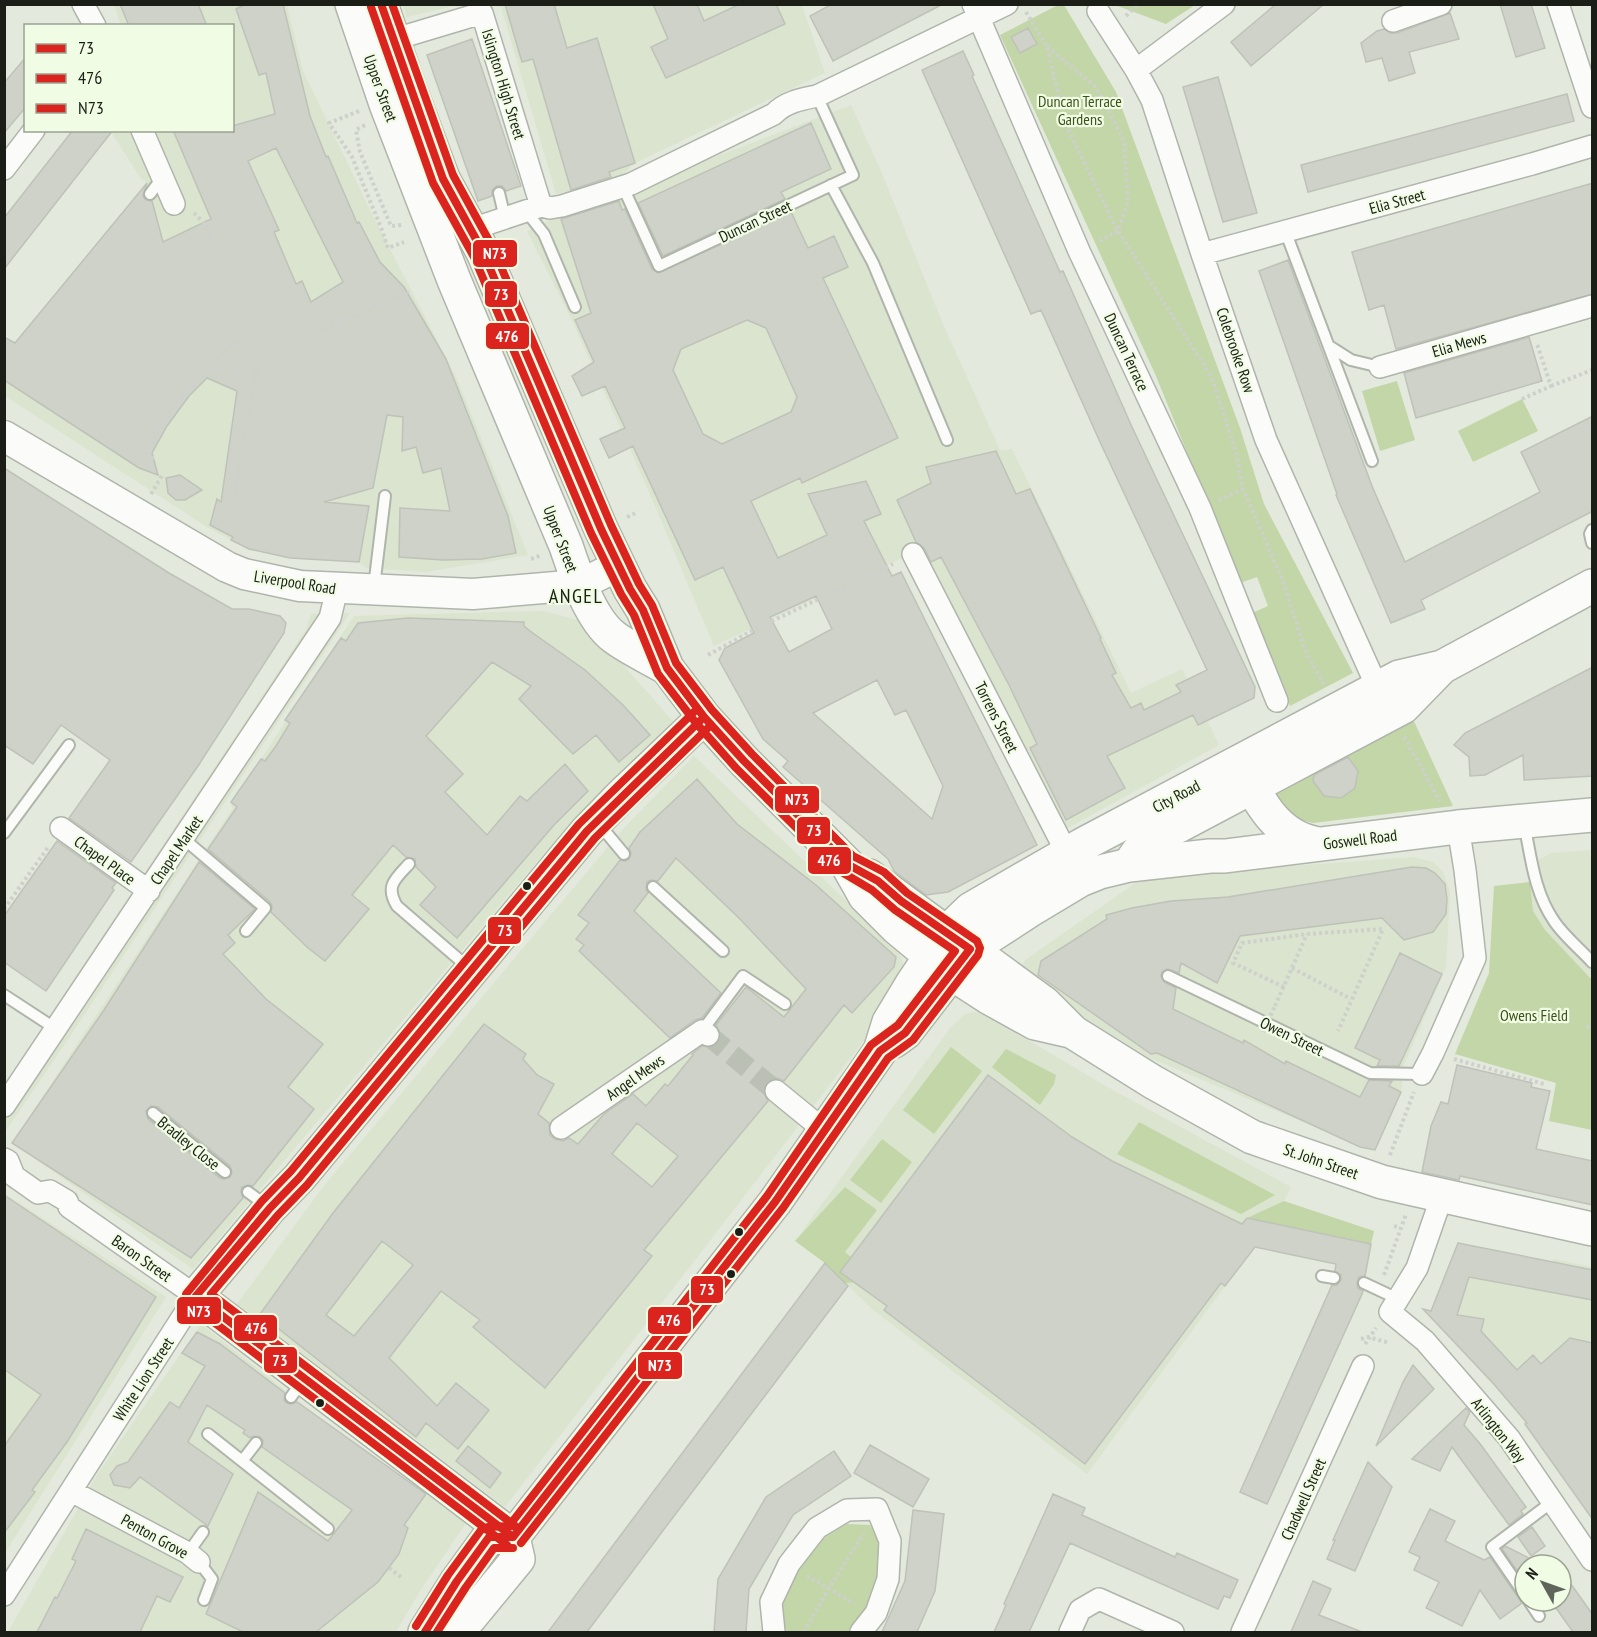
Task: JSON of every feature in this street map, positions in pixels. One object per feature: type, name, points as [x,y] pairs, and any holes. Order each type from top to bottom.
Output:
[{"type":"main road","name":"Upper Street","points":[[381,4],[369,26],[386,104],[454,280],[566,546],[579,585],[612,636],[667,668]]},
{"type":"main road","name":"Upper Street","points":[[369,26],[443,178],[472,230],[618,566],[643,610],[667,668]]},
{"type":"main road","name":"Liverpool Road","points":[[4,436],[227,567],[244,574],[281,583],[337,589],[473,594],[579,585],[618,566]]},
{"type":"main road","name":"City Road","points":[[1074,867],[1100,872],[1129,865],[1152,840],[1245,774],[1378,689],[1399,677],[1442,667],[1593,586]]},
{"type":"main road","name":"City Road","points":[[513,1537],[727,1265],[825,1131],[880,1051],[889,1022],[950,953],[970,909],[1074,867],[1245,774],[1403,707],[1442,667]]},
{"type":"main road","points":[[667,668],[704,717],[744,761],[847,864],[865,896],[897,928],[950,953]]},
{"type":"main road","name":"White Lion Street","points":[[196,1296],[259,1200],[299,1178],[597,822],[704,717]]},
{"type":"main road","points":[[1245,774],[1271,818],[1284,830],[1305,842],[1318,844]]},
{"type":"main road","name":"Goswell Road","points":[[1129,865],[1225,856],[1458,827],[1593,815]]},
{"type":"main road","name":"St. John Street","points":[[950,953],[1044,1003],[1073,1032],[1153,1082],[1251,1137],[1382,1182],[1593,1229]]},
{"type":"main road","name":"Baron Street","points":[[196,1296],[298,1388],[513,1537]]},
{"type":"main road","points":[[425,1632],[457,1581],[489,1537],[513,1537],[518,1559],[458,1632]]},
{"type":"street","points":[[83,4],[94,24]]},
{"type":"street","points":[[1136,70],[1224,4]]},
{"type":"street","points":[[1393,21],[1441,4]]},
{"type":"street","points":[[1558,4],[1593,106]]},
{"type":"street","points":[[472,230],[534,209],[562,207],[623,187],[774,114],[780,108],[817,96],[977,11],[1016,7]]},
{"type":"street","name":"Islington High Street","points":[[369,26],[484,9],[534,209]]},
{"type":"street","name":"Duncan Terrace","points":[[977,11],[1079,251],[1244,601],[1277,701]]},
{"type":"street","name":"Colebrooke Row","points":[[1098,11],[1136,70],[1152,100],[1266,440],[1378,689]]},
{"type":"street","points":[[4,169],[32,132]]},
{"type":"street","points":[[142,132],[156,186],[174,204]]},
{"type":"street","name":"Elia Street","points":[[1202,254],[1593,146]]},
{"type":"street","name":"Elia Mews","points":[[1380,368],[1593,306]]},
{"type":"street","name":"Torrens Street","points":[[913,554],[1074,867]]},
{"type":"street","name":"Chapel Market","points":[[4,1107],[330,618],[337,589]]},
{"type":"street","points":[[1422,1074],[1475,958],[1458,827]]},
{"type":"street","name":"Chapel Place","points":[[61,828],[149,891]]},
{"type":"street","name":"Angel Mews","points":[[561,1128],[705,1033]]},
{"type":"street","points":[[776,1091],[825,1131]]},
{"type":"street","name":"Baron Street","points":[[4,1159],[8,1161],[14,1176],[38,1193],[50,1191],[67,1201],[69,1207],[196,1296]]},
{"type":"street","points":[[1394,1305],[1417,1268],[1428,1193]]},
{"type":"street","name":"White Lion Street","points":[[6,1590],[196,1296]]},
{"type":"street","name":"Arlington Way","points":[[1394,1305],[1509,1438],[1593,1560]]},
{"type":"street","name":"Chadwell Street","points":[[1242,1632],[1363,1366]]},
{"type":"street","name":"Penton Grove","points":[[71,1491],[194,1558]]},
{"type":"street","points":[[774,1632],[771,1602],[789,1564],[817,1528],[847,1510],[877,1509],[890,1541],[888,1579],[876,1613],[861,1632]]},
{"type":"street","points":[[1070,1632],[1080,1610],[1100,1599],[1173,1632]]},
{"type":"lane","name":"Duncan Street","points":[[623,187],[659,266],[852,175],[817,96]]},
{"type":"lane","points":[[831,185],[873,263],[947,440]]},
{"type":"lane","points":[[499,193],[505,218]]},
{"type":"lane","points":[[534,209],[575,307]]},
{"type":"lane","points":[[1286,232],[1372,461]]},
{"type":"lane","name":"Elia Mews","points":[[1329,346],[1351,360],[1380,368]]},
{"type":"lane","points":[[374,591],[385,496]]},
{"type":"lane","points":[[1593,530],[1590,534],[1593,543]]},
{"type":"lane","points":[[4,833],[69,745]]},
{"type":"lane","points":[[1523,820],[1536,882],[1543,902],[1555,923],[1593,962]]},
{"type":"lane","points":[[597,822],[624,854]]},
{"type":"lane","points":[[184,839],[264,908],[246,931]]},
{"type":"lane","points":[[409,864],[396,878],[391,888],[391,896],[397,906],[472,970]]},
{"type":"lane","points":[[653,887],[723,951]]},
{"type":"lane","points":[[705,1033],[743,976],[785,1004]]},
{"type":"lane","name":"Owen Street","points":[[1168,976],[1370,1073],[1422,1074]]},
{"type":"lane","points":[[4,995],[56,1029]]},
{"type":"lane","name":"Bradley Close","points":[[153,1113],[225,1172]]},
{"type":"lane","points":[[1322,1276],[1334,1278]]},
{"type":"lane","points":[[1364,1282],[1394,1305]]},
{"type":"lane","points":[[208,1434],[328,1530]]},
{"type":"lane","points":[[242,1461],[256,1443]]},
{"type":"lane","points":[[1513,1578],[1492,1547],[1552,1502]]},
{"type":"lane","points":[[194,1558],[203,1532]]},
{"type":"lane","name":"Penton Grove","points":[[194,1558],[212,1579],[204,1600]]},
{"type":"path","points":[[1130,12],[1138,4]]},
{"type":"path","points":[[1016,7],[1047,47],[1096,87],[1124,141],[1128,202],[1119,231]]},
{"type":"path","points":[[1047,47],[1065,123],[1119,231],[1211,376],[1236,452],[1243,489],[1283,581],[1305,650],[1326,687]]},
{"type":"path","points":[[359,111],[329,123],[352,157],[388,248],[405,242]]},
{"type":"path","points":[[356,130],[360,152],[391,225]]},
{"type":"path","points":[[365,188],[374,184]]},
{"type":"path","points":[[174,204],[196,214],[217,249]]},
{"type":"path","points":[[319,331],[409,292]]},
{"type":"path","points":[[1530,324],[1551,386]]},
{"type":"path","points":[[154,458],[145,458],[161,423],[184,392],[234,342],[257,363],[234,500]]},
{"type":"path","points":[[233,375],[247,354]]},
{"type":"path","points":[[1522,399],[1593,370]]},
{"type":"path","points":[[1236,452],[1242,449]]},
{"type":"path","points":[[155,487],[163,474]]},
{"type":"path","points":[[627,517],[638,512]]},
{"type":"path","points":[[708,655],[753,630],[913,554]]},
{"type":"path","points":[[1402,735],[1438,798],[1458,827]]},
{"type":"path","points":[[4,909],[61,828]]},
{"type":"path","points":[[1284,987],[1233,963],[1242,943],[1307,934],[1383,929],[1338,1031]]},
{"type":"path","points":[[1263,1032],[1307,934]]},
{"type":"path","points":[[1292,968],[1351,999]]},
{"type":"path","points":[[1586,1027],[1593,1027]]},
{"type":"path","points":[[1433,1053],[1544,1084]]},
{"type":"path","points":[[1382,1182],[1403,1118],[1422,1074]]},
{"type":"path","points":[[1394,1305],[1384,1275],[1428,1193]]},
{"type":"path","points":[[1361,1339],[1368,1337],[1395,1344]]},
{"type":"path","points":[[804,1632],[829,1588],[870,1525],[877,1509]]},
{"type":"path","points":[[789,1564],[866,1611],[876,1613]]},
{"type":"path","points":[[389,1568],[401,1577]]},
{"type":"shaded area","points":[[403,4],[457,5],[407,17]]},
{"type":"shaded area","points":[[114,5],[287,5],[303,71],[375,220],[457,379],[528,555],[425,572],[366,568],[359,562],[290,558],[262,552],[240,545],[207,527],[5,396],[4,356],[147,183],[139,176],[112,133],[103,144],[87,132],[234,132],[234,24],[121,24]]},
{"type":"shaded area","points":[[491,5],[802,5],[825,73],[635,163],[618,179],[556,194],[501,7]]},
{"type":"shaded area","points":[[851,105],[881,171],[943,324],[1000,450],[1012,449],[1131,693],[1182,669],[1219,745],[1066,829],[917,551],[714,646],[646,485],[570,316],[527,231],[560,216]]},
{"type":"shaded area","points":[[543,611],[582,621],[677,726],[539,859],[193,1269],[12,1143],[233,808],[231,805],[354,616]]},
{"type":"shaded area","points":[[350,613],[5,1132],[5,1083],[306,630],[311,614]]},
{"type":"shaded area","points":[[694,756],[899,951],[909,982],[505,1507],[237,1304],[323,1187],[623,829]]},
{"type":"shaded area","points":[[1592,850],[1592,980],[1545,930],[1533,911],[1529,865],[1551,853]]},
{"type":"shaded area","points":[[1413,857],[1433,862],[1443,872],[1450,891],[1446,967],[1404,1065],[1401,1092],[1375,1150],[1150,1058],[1017,976],[1025,960],[1144,877]]},
{"type":"shaded area","points":[[975,1012],[989,1017],[1111,1089],[1291,1187],[1284,1201],[1247,1219],[1205,1271],[1225,1286],[1087,1474],[872,1309],[825,1263],[795,1241],[951,1027],[965,1014]]},
{"type":"shaded area","points":[[5,1194],[166,1297],[5,1553]]},
{"type":"shaded area","points":[[1458,1243],[1592,1267],[1592,1520],[1516,1410],[1429,1316]]},
{"type":"shaded area","points":[[201,1324],[318,1416],[466,1523],[420,1591],[396,1632],[8,1632],[97,1475]]},
{"type":"green space","name":"Duncan Terrace Gardens","points":[[1058,5],[1064,5],[1116,92],[1240,428],[1264,504],[1353,673],[1290,706],[1252,613],[1268,606],[1257,577],[1240,583],[1156,376],[1000,35]]},
{"type":"green space","points":[[1115,5],[1195,5],[1166,24]]},
{"type":"green space","points":[[1397,381],[1415,440],[1380,451],[1362,391]]},
{"type":"green space","points":[[1522,399],[1538,431],[1473,462],[1458,431]]},
{"type":"green space","points":[[1407,706],[1453,806],[1313,823],[1294,818],[1268,795]]},
{"type":"green space","name":"Owens Field","points":[[1530,882],[1533,911],[1545,930],[1592,980],[1592,1130],[1549,1121],[1556,1083],[1455,1054],[1489,973],[1494,886]]},
{"type":"green space","points":[[951,1047],[982,1071],[934,1134],[903,1110]]},
{"type":"green space","points":[[1006,1049],[1056,1075],[1054,1084],[1040,1105],[992,1067]]},
{"type":"green space","points":[[1139,1122],[1275,1195],[1241,1214],[1117,1154]]},
{"type":"green space","points":[[882,1139],[912,1162],[881,1203],[850,1180]]},
{"type":"green space","points":[[845,1187],[877,1210],[845,1252],[862,1266],[867,1281],[845,1283],[825,1263],[795,1241]]},
{"type":"green space","points":[[1284,1201],[1374,1231],[1371,1244],[1247,1218]]},
{"type":"green space","points":[[847,1524],[870,1525],[882,1545],[880,1579],[866,1611],[850,1632],[781,1632],[781,1604],[797,1570],[819,1541]]},
{"type":"building","points":[[120,4],[198,4],[206,24],[128,24]]},
{"type":"building","points":[[246,4],[283,4],[310,116],[326,157],[328,156],[357,223],[359,222],[380,262],[404,287],[446,359],[508,516],[516,553],[482,559],[443,560],[399,557],[400,508],[450,511],[441,468],[423,473],[416,447],[402,451],[403,417],[387,415],[373,488],[324,502],[369,506],[359,562],[290,558],[249,549],[231,540],[233,537],[210,525],[217,499],[221,502],[237,391],[207,378],[189,396],[167,426],[152,453],[158,475],[139,468],[4,380],[4,337],[15,343],[147,183],[143,196],[146,200],[152,201],[163,242],[211,219],[174,132],[234,132],[234,125],[275,114],[266,73],[259,75],[236,9]],"holes":[[[276,148],[343,282],[311,302],[302,281],[296,284],[274,232],[279,230],[248,161]]]},
{"type":"building","points":[[505,4],[554,4],[567,48],[597,38],[635,163],[609,172],[611,177],[571,190],[533,59],[522,62]]},
{"type":"building","points":[[653,4],[697,4],[704,21],[740,4],[776,4],[785,24],[666,78],[651,47],[668,39]]},
{"type":"building","points":[[832,4],[943,4],[833,61],[810,16]]},
{"type":"building","points":[[1276,4],[1324,4],[1251,66],[1231,42]]},
{"type":"building","points":[[1500,4],[1531,4],[1545,48],[1516,57]]},
{"type":"building","points":[[1450,13],[1459,39],[1409,52],[1415,73],[1389,81],[1382,58],[1366,62],[1361,43],[1377,31],[1384,29],[1390,33],[1397,33]]},
{"type":"building","points":[[1028,28],[1037,44],[1020,53],[1011,37]]},
{"type":"building","points":[[472,39],[521,186],[506,191],[502,186],[497,186],[492,190],[492,196],[478,201],[427,55]]},
{"type":"building","points":[[963,51],[974,75],[972,76],[1060,272],[1063,271],[1132,427],[1255,687],[1254,698],[1198,725],[1193,715],[1107,756],[1125,788],[1066,820],[1030,748],[1037,744],[1009,685],[941,557],[931,562],[924,548],[916,542],[897,500],[931,483],[926,467],[996,451],[1016,494],[1030,489],[1101,638],[1116,673],[1112,675],[1131,708],[1141,703],[1144,710],[1181,692],[1176,685],[1207,670],[1041,310],[1031,314],[922,70]]},
{"type":"building","points":[[24,59],[24,109],[4,133],[4,83]]},
{"type":"building","points":[[1218,77],[1257,213],[1223,222],[1183,87]]},
{"type":"building","points":[[1567,94],[1574,121],[1308,192],[1301,165]]},
{"type":"building","points":[[811,123],[831,169],[781,192],[785,199],[663,256],[638,203]]},
{"type":"building","points":[[71,132],[111,132],[4,269],[4,218]]},
{"type":"building","points":[[1593,183],[1593,294],[1396,349],[1384,305],[1369,310],[1352,252]]},
{"type":"building","points":[[619,201],[622,210],[625,209],[652,269],[658,273],[791,212],[808,248],[834,236],[848,267],[823,278],[898,438],[802,483],[800,478],[751,501],[778,558],[827,535],[808,494],[866,481],[881,514],[864,521],[892,576],[901,572],[1037,845],[948,892],[926,895],[894,871],[888,859],[783,767],[788,761],[763,739],[719,660],[725,648],[754,633],[723,567],[695,580],[633,446],[609,458],[600,439],[625,428],[605,386],[582,396],[572,376],[594,362],[575,320],[591,313],[561,219]],"holes":[[[747,320],[766,328],[797,397],[791,412],[722,444],[703,434],[673,370],[681,349]],[[816,596],[832,629],[789,652],[770,617]],[[877,680],[895,715],[906,710],[943,786],[932,819],[813,713]]]},
{"type":"building","points":[[1288,260],[1372,486],[1405,562],[1540,492],[1521,452],[1593,416],[1593,511],[1421,600],[1425,609],[1391,623],[1336,495],[1259,271]]},
{"type":"building","points":[[1529,337],[1542,381],[1416,418],[1404,373]]},
{"type":"building","points":[[4,468],[169,573],[232,609],[249,609],[280,616],[286,623],[284,633],[198,766],[131,862],[69,818],[110,760],[61,725],[33,764],[4,745]]},
{"type":"building","points":[[180,475],[202,490],[185,500],[176,500],[168,493],[166,478]]},
{"type":"building","points":[[408,618],[524,622],[524,626],[530,631],[585,670],[623,705],[650,735],[619,762],[596,735],[573,754],[519,699],[531,686],[492,662],[426,736],[463,774],[445,792],[487,835],[520,796],[527,801],[565,764],[588,791],[554,825],[457,938],[420,905],[436,887],[416,867],[415,859],[406,857],[393,845],[352,895],[369,909],[325,961],[271,912],[270,902],[208,849],[237,807],[231,802],[261,759],[265,761],[276,746],[290,723],[285,720],[341,638],[346,641],[358,623]]},
{"type":"building","points":[[1593,667],[1593,776],[1524,780],[1523,755],[1485,775],[1470,776],[1469,757],[1454,745],[1465,733]]},
{"type":"building","points":[[1348,757],[1358,771],[1355,788],[1341,798],[1324,796],[1313,781],[1314,775]]},
{"type":"building","points":[[697,779],[737,824],[816,885],[896,957],[894,967],[852,1013],[844,1005],[784,1081],[777,1078],[767,1083],[763,1090],[768,1101],[644,1250],[652,1256],[545,1388],[473,1327],[480,1320],[441,1291],[389,1358],[437,1406],[456,1383],[489,1410],[458,1449],[426,1423],[416,1437],[260,1314],[333,1213],[484,1024],[526,1054],[523,1059],[537,1075],[554,1084],[538,1114],[549,1123],[550,1135],[555,1139],[563,1141],[569,1138],[578,1144],[604,1114],[633,1094],[646,1106],[665,1084],[668,1086],[692,1054],[702,1046],[713,1047],[718,1043],[721,1035],[716,1025],[746,987],[784,1017],[806,989],[739,918],[676,858],[658,881],[647,882],[648,893],[634,911],[721,993],[702,1018],[695,1020],[670,1038],[579,951],[584,945],[576,939],[589,923],[578,915],[620,860],[629,859],[631,853],[629,848],[640,832]],"holes":[[[637,1123],[678,1156],[652,1187],[612,1154]],[[382,1241],[413,1265],[354,1336],[326,1315]]]},
{"type":"building","points":[[57,841],[116,883],[112,888],[114,890],[46,991],[4,962],[4,916]]},
{"type":"building","points":[[199,862],[255,909],[228,935],[235,943],[223,954],[266,999],[323,1044],[288,1087],[314,1109],[253,1186],[242,1187],[243,1198],[191,1258],[12,1143],[104,1010]],"holes":[[[151,1106],[158,1107],[230,1166],[232,1173],[230,1177],[220,1178],[148,1119],[146,1111]]]},
{"type":"building","points":[[1412,867],[1426,868],[1435,873],[1445,884],[1446,914],[1433,932],[1404,940],[1382,918],[1240,936],[1217,983],[1181,963],[1179,973],[1167,969],[1162,972],[1161,976],[1164,982],[1176,988],[1173,1009],[1243,1043],[1244,1040],[1285,1064],[1286,1061],[1360,1097],[1369,1080],[1392,1081],[1389,1086],[1401,1092],[1375,1150],[1360,1147],[1157,1053],[1151,1054],[1038,975],[1041,961],[1107,919],[1106,915],[1171,901],[1228,897]]},
{"type":"building","points":[[1400,953],[1442,974],[1399,1066],[1377,1066],[1380,1060],[1355,1048]]},
{"type":"building","points":[[1457,1065],[1532,1083],[1531,1087],[1550,1091],[1536,1149],[1593,1161],[1593,1205],[1460,1176],[1459,1180],[1422,1172],[1431,1126],[1441,1102],[1448,1104]]},
{"type":"building","points":[[988,1075],[1072,1137],[1112,1161],[1242,1224],[1247,1218],[1371,1244],[1365,1276],[1359,1277],[1357,1283],[1358,1288],[1363,1291],[1362,1294],[1267,1504],[1240,1492],[1332,1285],[1337,1285],[1341,1280],[1341,1275],[1335,1271],[1336,1264],[1255,1247],[1225,1286],[1221,1283],[1085,1464],[884,1310],[887,1306],[840,1272]]},
{"type":"building","points":[[4,1195],[156,1297],[67,1442],[32,1490],[35,1492],[4,1533],[4,1446],[41,1395],[4,1369]]},
{"type":"building","points":[[1458,1243],[1593,1270],[1593,1300],[1469,1277],[1457,1315],[1484,1319],[1481,1331],[1517,1370],[1533,1355],[1541,1364],[1570,1338],[1593,1343],[1593,1520],[1525,1424],[1527,1423],[1493,1383],[1423,1309],[1431,1311]]},
{"type":"building","points":[[825,1263],[848,1286],[587,1632],[548,1632]]},
{"type":"building","points":[[197,1332],[220,1344],[285,1393],[284,1400],[287,1403],[297,1402],[426,1494],[404,1525],[408,1528],[399,1554],[378,1582],[316,1632],[243,1632],[206,1614],[258,1492],[328,1541],[352,1510],[262,1447],[263,1441],[260,1437],[250,1438],[243,1433],[245,1430],[207,1405],[188,1442],[233,1474],[208,1526],[140,1477],[130,1488],[114,1485],[110,1475],[117,1466],[128,1462],[170,1402],[179,1408],[205,1366],[182,1353]]},
{"type":"building","points":[[1413,1365],[1434,1389],[1376,1446],[1403,1382]]},
{"type":"building","points":[[1466,1408],[1470,1412],[1464,1425],[1526,1507],[1521,1511],[1523,1514],[1509,1525],[1452,1447],[1440,1471],[1412,1459]]},
{"type":"building","points":[[870,1445],[929,1479],[913,1507],[854,1473]]},
{"type":"building","points":[[468,1446],[501,1473],[490,1488],[456,1461]]},
{"type":"building","points":[[834,1451],[851,1476],[793,1515],[749,1589],[746,1632],[714,1632],[718,1579],[766,1497]]},
{"type":"building","points":[[1368,1462],[1392,1487],[1355,1571],[1327,1559],[1335,1540],[1333,1540]]},
{"type":"building","points":[[1053,1494],[1085,1508],[1082,1515],[1175,1557],[1177,1553],[1238,1580],[1230,1598],[1224,1596],[1218,1609],[1070,1543],[1029,1632],[994,1632],[1006,1605],[1004,1604]]},
{"type":"building","points":[[1430,1509],[1455,1521],[1445,1541],[1484,1560],[1490,1557],[1513,1590],[1513,1610],[1500,1619],[1480,1590],[1462,1626],[1426,1608],[1439,1582],[1414,1570],[1420,1557],[1409,1552]]},
{"type":"building","points":[[913,1510],[944,1514],[935,1591],[917,1632],[882,1632],[905,1581]]},
{"type":"building","points":[[1532,1527],[1545,1546],[1535,1553],[1529,1553],[1518,1537]]},
{"type":"building","points":[[86,1529],[183,1577],[170,1602],[157,1596],[140,1632],[37,1632],[76,1561],[72,1559]]},
{"type":"building","points":[[1505,1546],[1519,1553],[1513,1553],[1513,1565],[1502,1549]]},
{"type":"building","points":[[1313,1581],[1331,1589],[1319,1615],[1362,1632],[1291,1632]]},
{"type":"building","points":[[1573,1587],[1593,1615],[1593,1632],[1573,1632],[1560,1613],[1573,1613]]},
{"type":"tunnel","points":[[708,1035],[776,1091]]},
{"type":"transit line","name":"73","points":[[381,4],[443,179],[483,252],[601,529],[630,589],[643,610],[667,668],[704,717],[744,761],[847,864],[878,881],[901,901],[970,949],[905,1033],[880,1051],[775,1202],[513,1537]]},
{"type":"transit line","name":"N73","points":[[392,4],[453,175],[493,248],[611,525],[639,584],[652,605],[676,663],[712,710],[752,754],[853,856],[884,872],[907,893],[977,941],[980,948],[978,955],[913,1040],[888,1058],[783,1208],[521,1543]]},
{"type":"transit line","name":"476","points":[[371,7],[433,183],[474,257],[591,533],[634,615],[658,674],[696,723],[736,768],[840,871],[872,890],[895,910],[955,951],[898,1025],[871,1045],[767,1196],[505,1531]]},
{"type":"transit line","name":"N73","points":[[507,1545],[190,1304],[186,1300],[186,1294],[579,824],[697,709]]},
{"type":"transit line","name":"73","points":[[513,1537],[196,1296],[270,1208],[299,1178],[587,831],[704,717]]},
{"type":"transit line","name":"476","points":[[519,1529],[211,1294],[278,1215],[307,1185],[595,838],[711,725]]},
{"type":"transit line","name":"N73","points":[[416,1626],[448,1575],[481,1530],[488,1527],[513,1526]]},
{"type":"transit line","name":"73","points":[[425,1632],[457,1581],[489,1537],[513,1537]]},
{"type":"transit line","name":"476","points":[[437,1632],[494,1548],[513,1548]]},
{"type":"district","name":"ANGEL","points":[[576,596]]}]
